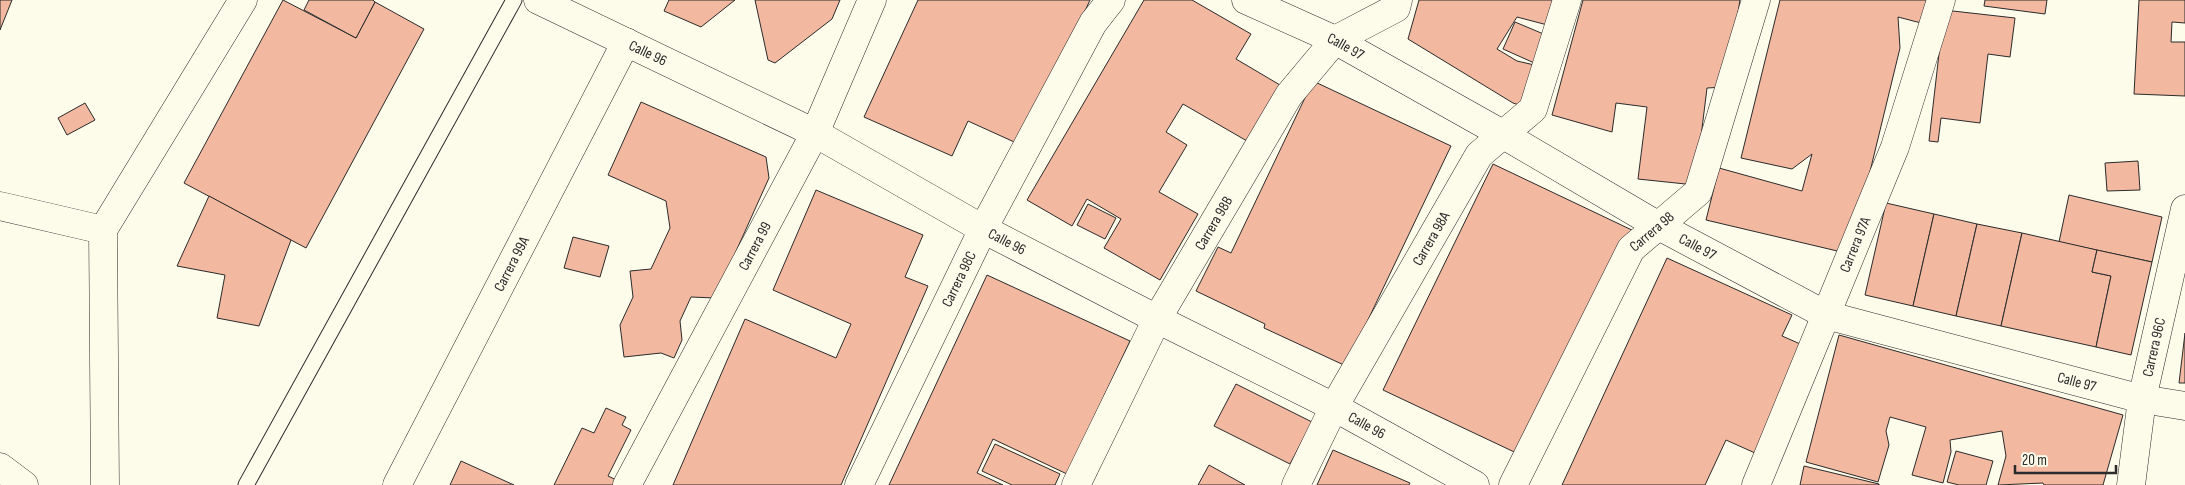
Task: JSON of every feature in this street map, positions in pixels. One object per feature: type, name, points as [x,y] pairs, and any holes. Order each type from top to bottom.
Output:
[{"type":"street","points":[[105,485],[103,230],[243,0]]},
{"type":"street","name":"Calle 96","points":[[538,0],[815,133],[983,229],[1334,408],[1475,485]]},
{"type":"street","name":"Carrera 99","points":[[627,485],[815,133],[872,0]]},
{"type":"street","name":"Carrera 98C","points":[[859,485],[983,229],[1093,24],[1111,0]]},
{"type":"street","name":"Calle 97","points":[[1246,0],[1335,40],[1504,135],[1657,225],[1826,315],[2142,399],[2185,406]]},
{"type":"street","name":"Carrera 98B","points":[[1076,485],[1157,319],[1289,95],[1335,40],[1396,8],[1398,0]]},
{"type":"street","name":"Carrera 98A","points":[[1296,485],[1334,408],[1479,155],[1533,109],[1567,0]]},
{"type":"street","name":"Carrera 98","points":[[1513,485],[1631,249],[1698,192],[1756,0]]},
{"type":"street","name":"Carrera 97A","points":[[1756,485],[1895,147],[1941,0]]},
{"type":"street","name":"Carrera 99A","points":[[397,485],[626,42]]},
{"type":"street","points":[[0,206],[103,230]]},
{"type":"street","name":"Carrera 96C","points":[[2131,485],[2142,399],[2185,209]]},
{"type":"street","points":[[0,467],[24,485]]},
{"type":"lane","points":[[246,485],[514,0]]},
{"type":"building","points":[[0,0],[12,0],[0,30]]},
{"type":"building","points":[[283,0],[356,38],[375,2],[424,29],[306,248],[184,183]]},
{"type":"building","points":[[309,0],[373,0],[375,2],[356,38],[304,10]]},
{"type":"building","points":[[669,0],[735,0],[701,27],[664,11]]},
{"type":"building","points":[[755,0],[840,0],[832,19],[775,63],[768,60]]},
{"type":"building","points":[[918,0],[1090,0],[1023,146],[968,121],[952,156],[864,117]]},
{"type":"building","points":[[1144,0],[1192,0],[1251,34],[1236,59],[1280,85],[1247,141],[1183,104],[1166,132],[1187,145],[1159,192],[1198,214],[1160,280],[1104,248],[1121,219],[1087,199],[1072,226],[1027,200]]},
{"type":"building","points":[[1419,0],[1562,0],[1555,27],[1517,17],[1497,49],[1517,61],[1543,67],[1519,105],[1408,39]]},
{"type":"building","points":[[1583,0],[1740,0],[1726,87],[1707,88],[1695,185],[1638,179],[1647,107],[1616,103],[1612,132],[1552,115]]},
{"type":"building","points":[[1780,0],[1931,0],[1925,24],[1898,17],[1900,48],[1850,254],[1706,220],[1719,168],[1802,191],[1812,154],[1792,169],[1741,158]]},
{"type":"building","points":[[1985,0],[2047,0],[2045,14],[1984,6]]},
{"type":"building","points":[[2139,0],[2185,0],[2185,23],[2172,22],[2171,42],[2185,42],[2185,96],[2134,94]]},
{"type":"building","points":[[1944,10],[2015,18],[2010,57],[1988,54],[1980,123],[1941,118],[1938,142],[1929,141]]},
{"type":"building","points":[[1515,22],[1553,38],[1541,66],[1503,49]]},
{"type":"building","points":[[1313,81],[1451,146],[1346,366],[1264,328],[1265,324],[1196,291],[1218,247],[1231,253]]},
{"type":"building","points":[[641,102],[766,157],[769,178],[715,298],[691,297],[680,321],[682,340],[674,358],[661,353],[624,357],[620,325],[633,297],[630,271],[651,269],[670,228],[666,201],[608,175]]},
{"type":"building","points":[[85,103],[95,120],[67,135],[58,118]]},
{"type":"building","points":[[2138,161],[2140,190],[2107,191],[2105,163]]},
{"type":"building","points":[[1493,164],[1636,232],[1527,458],[1383,390]]},
{"type":"building","points":[[816,190],[923,235],[905,277],[928,286],[841,485],[673,485],[745,319],[836,358],[851,324],[773,290]]},
{"type":"building","points":[[2069,195],[2162,217],[2152,262],[2059,242]]},
{"type":"building","points":[[209,196],[291,240],[259,326],[217,318],[225,275],[177,266]]},
{"type":"building","points":[[1886,203],[1934,214],[1913,306],[1865,295]]},
{"type":"building","points":[[1088,204],[1116,218],[1105,239],[1077,225]]},
{"type":"building","points":[[1934,214],[1977,224],[1956,316],[1913,306]]},
{"type":"building","points":[[1977,224],[2022,233],[2001,326],[1956,316]]},
{"type":"building","points":[[2022,233],[2097,250],[2092,272],[2111,276],[2096,347],[2001,326]]},
{"type":"building","points":[[573,237],[609,246],[600,277],[564,268]]},
{"type":"building","points":[[2097,250],[2152,262],[2131,355],[2096,347],[2111,276],[2092,272]]},
{"type":"building","points":[[1667,258],[1792,315],[1782,336],[1805,346],[1755,453],[1726,440],[1705,485],[1562,485]]},
{"type":"building","points":[[987,275],[1130,341],[1067,474],[993,439],[977,473],[1003,485],[889,485]]},
{"type":"building","points":[[2185,333],[2185,383],[2179,383]]},
{"type":"building","points":[[1839,335],[2123,415],[2103,485],[2044,485],[2043,483],[1998,485],[2006,456],[2002,431],[1950,440],[1951,452],[1943,483],[1912,475],[1926,427],[1890,417],[1886,431],[1889,445],[1878,482],[1806,462]]},
{"type":"building","points":[[1236,384],[1312,422],[1290,464],[1214,426]]},
{"type":"building","points":[[606,408],[626,417],[622,425],[631,430],[608,476],[623,483],[622,485],[554,485],[582,428],[594,433]]},
{"type":"building","points":[[995,444],[1060,474],[1055,485],[1012,485],[982,471]]},
{"type":"building","points":[[1333,450],[1410,483],[1409,485],[1317,485]]},
{"type":"building","points":[[1956,451],[1993,461],[1986,485],[1959,485],[1947,482]]},
{"type":"building","points":[[461,461],[514,485],[450,485]]},
{"type":"building","points":[[1209,465],[1245,485],[1198,485]]},
{"type":"building","points":[[1804,466],[1879,484],[1879,485],[1800,485]]}]
